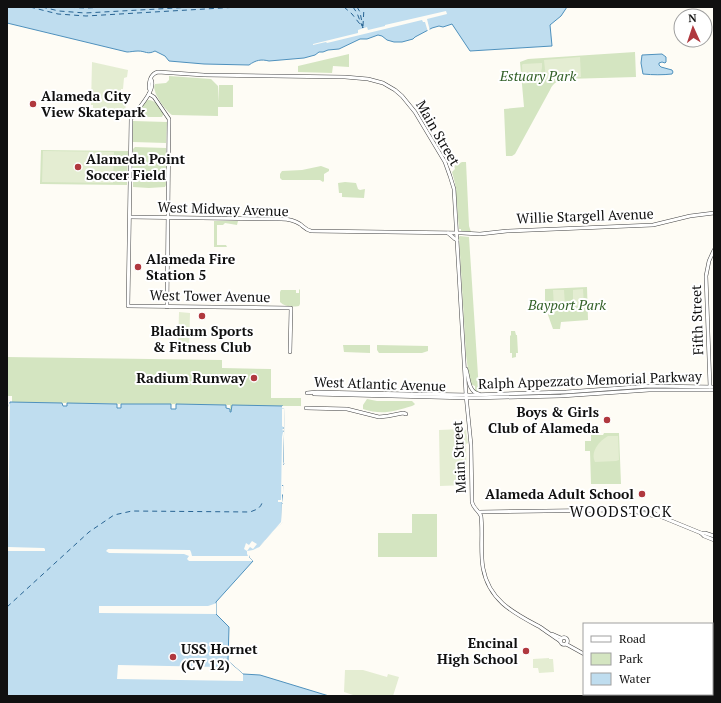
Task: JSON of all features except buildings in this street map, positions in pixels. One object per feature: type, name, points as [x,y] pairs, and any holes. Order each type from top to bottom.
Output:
[{"type":"street","name":"Main Street","points":[[149,94],[152,88],[151,79],[153,74],[161,72],[204,75],[357,78],[373,80],[386,85],[398,93],[407,102],[439,151],[452,180],[457,233],[467,396],[472,445],[472,502],[481,516],[483,569],[491,590],[500,601],[508,608],[552,634],[552,636],[561,640]]},
{"type":"street","points":[[130,217],[131,119],[149,94],[154,97],[169,119],[167,307]]},
{"type":"street","name":"Willie Stargell Avenue","points":[[457,233],[484,234],[508,230],[654,225],[690,216],[714,213]]},
{"type":"street","name":"West Midway Avenue","points":[[130,217],[286,219],[296,222],[306,230],[311,231],[457,233]]},
{"type":"street","name":"West Tower Avenue","points":[[130,217],[128,306],[291,308],[290,352]]},
{"type":"street","points":[[448,233],[457,240]]},
{"type":"street","name":"Fifth Street","points":[[712,388],[706,276],[709,261],[714,250]]},
{"type":"street","points":[[465,365],[470,387],[474,393],[507,394]]},
{"type":"street","name":"Ralph Appezzato Memorial Parkway","points":[[467,396],[566,392],[649,386],[712,388]]},
{"type":"street","name":"Ralph Appezzato Memorial Parkway","points":[[467,396],[556,396],[649,390],[712,388]]},
{"type":"street","name":"West Atlantic Avenue","points":[[330,392],[467,396],[376,396],[307,393],[330,392]]},
{"type":"street","name":"West Atlantic Avenue","points":[[306,408],[347,409],[379,417],[403,413],[406,414]]},
{"type":"street","points":[[479,512],[644,511],[701,533],[704,536],[714,540]]},
{"type":"street","points":[[701,533],[714,536]]},
{"type":"street","points":[[567,643],[566,638],[563,637],[561,640],[563,644],[567,643],[583,653]]},
{"type":"green space","name":"Estuary Park","points":[[635,52],[636,77],[566,79],[558,81],[554,84],[515,154],[512,156],[506,156],[504,109],[524,107],[520,62],[528,59]]},
{"type":"green space","points":[[349,54],[349,67],[333,66],[332,73],[298,72],[298,66]]},
{"type":"green space","points":[[580,57],[581,77],[546,79],[544,60]]},
{"type":"green space","points":[[92,62],[128,70],[127,77],[124,78],[123,89],[121,89],[121,99],[125,99],[126,115],[101,115],[101,113],[95,114],[93,111],[93,105],[91,105]]},
{"type":"green space","points":[[542,63],[538,78],[532,82],[523,84],[522,65]]},
{"type":"green space","points":[[169,76],[211,79],[218,86],[218,103],[219,85],[233,85],[233,107],[218,107],[218,116],[172,115],[167,111],[156,94],[154,88],[155,84],[166,83],[169,80]]},
{"type":"green space","points":[[148,100],[153,101],[159,106],[164,113],[162,117],[137,116],[137,113]]},
{"type":"green space","points":[[133,121],[167,122],[166,143],[133,142]]},
{"type":"green space","points":[[135,147],[166,148],[165,187],[133,187],[133,149]]},
{"type":"green space","name":"Alameda Point Soccer Field","points":[[41,150],[128,151],[127,185],[40,184]]},
{"type":"green space","name":"Alameda Point Soccer Field","points":[[43,151],[114,152],[113,183],[42,182]]},
{"type":"green space","points":[[462,162],[466,162],[469,226],[471,232],[461,231],[461,229],[459,229],[455,183],[452,172],[455,169],[454,166]]},
{"type":"green space","points":[[321,166],[329,169],[329,171],[324,174],[323,182],[320,180],[282,180],[280,178],[282,171],[302,170]]},
{"type":"green space","points":[[338,183],[356,183],[358,189],[365,189],[364,198],[342,197],[342,193],[339,193]]},
{"type":"green space","points":[[214,221],[238,221],[237,225],[225,223],[223,225],[217,225],[217,245],[226,245],[227,247],[214,247]]},
{"type":"green space","points":[[460,236],[469,237],[479,391],[475,391],[475,386],[470,384],[466,355]]},
{"type":"green space","name":"Bayport Park","points":[[587,287],[588,320],[561,322],[560,329],[553,329],[548,315],[550,307],[545,301],[545,289]]},
{"type":"green space","points":[[299,289],[300,304],[299,306],[284,305],[280,302],[281,290],[296,290],[296,293],[299,293]]},
{"type":"green space","points":[[583,289],[584,306],[573,306],[573,290]]},
{"type":"green space","points":[[553,290],[564,290],[565,306],[554,307]]},
{"type":"green space","points":[[179,312],[190,313],[189,350],[178,350]]},
{"type":"green space","points":[[511,331],[515,331],[517,335],[518,353],[516,353],[516,357],[512,358],[512,353],[510,353]]},
{"type":"green space","points":[[343,345],[370,345],[370,353],[344,352]]},
{"type":"green space","points":[[377,345],[428,346],[428,351],[422,353],[379,353],[377,350]]},
{"type":"green space","points":[[7,357],[222,360],[222,368],[271,369],[271,398],[301,398],[301,406],[282,406],[230,413],[230,405],[226,405],[226,414],[203,405],[176,404],[128,406],[121,404],[83,403],[67,407],[67,403],[34,403],[32,405],[10,402],[12,402],[12,396],[7,396]]},
{"type":"green space","points":[[367,399],[377,401],[412,401],[415,404],[393,411],[376,412],[363,409],[363,405]]},
{"type":"green space","points":[[439,430],[466,430],[468,443],[466,444],[467,485],[440,486]]},
{"type":"green space","points":[[604,433],[619,433],[621,484],[591,484],[590,451],[585,451],[585,441],[591,441],[591,435],[603,435]]},
{"type":"green space","points":[[608,436],[618,436],[619,460],[595,462],[594,454],[596,447]]},
{"type":"green space","points":[[412,514],[437,514],[437,557],[378,557],[378,533],[412,533]]},
{"type":"green space","points":[[533,659],[553,659],[554,672],[539,673],[538,668],[533,668]]},
{"type":"green space","points":[[345,670],[363,670],[387,677],[388,674],[399,677],[393,696],[356,696],[344,692]]},
{"type":"water","points":[[7,7],[567,7],[561,16],[550,25],[552,46],[470,51],[452,24],[432,28],[413,39],[402,42],[387,40],[378,35],[367,39],[360,39],[339,49],[319,52],[315,55],[304,58],[269,61],[261,60],[249,65],[204,64],[169,61],[165,56],[155,51],[148,53],[138,51],[127,52],[7,23]]},
{"type":"water","points":[[662,54],[666,57],[666,62],[659,63],[659,65],[672,70],[672,74],[643,74],[641,63],[642,55]]},
{"type":"water","points":[[10,402],[62,403],[63,406],[67,406],[67,403],[117,404],[117,408],[121,408],[121,404],[171,404],[171,409],[176,409],[176,404],[226,405],[226,408],[230,409],[230,412],[232,405],[283,406],[284,463],[282,522],[257,550],[248,553],[249,557],[253,561],[216,602],[216,614],[229,627],[228,661],[243,674],[260,675],[329,696],[7,696],[7,549]]},
{"type":"pier","points":[[446,11],[447,14],[427,19],[430,31],[428,32],[425,22],[422,20],[313,45],[358,33],[358,30],[367,27],[368,30]]},
{"type":"pier","points":[[10,402],[8,547],[44,548],[45,551],[7,551],[8,407]]},
{"type":"pier","points":[[282,406],[285,406],[283,462],[284,485],[282,485],[283,522],[259,550],[249,554],[249,557],[253,561],[189,561],[187,559],[189,556],[184,554],[109,553],[106,551],[108,549],[190,550],[192,556],[248,556],[247,551],[259,547],[281,522],[282,502],[278,502],[278,500],[281,500],[282,437],[284,431],[282,430],[284,428],[282,426],[282,409],[284,409]]},
{"type":"pier","points":[[252,541],[257,544],[253,549],[250,547],[247,551],[244,549],[246,543],[249,545]]},
{"type":"pier","points":[[216,603],[216,614],[99,613],[99,606],[208,606]]},
{"type":"pier","points":[[228,661],[243,674],[243,681],[117,679],[118,665],[219,667],[223,666]]},
{"type":"ferry route","points":[[30,7],[58,14],[86,16],[239,7]]},
{"type":"ferry route","points":[[42,7],[59,11],[85,13],[194,7]]},
{"type":"ferry route","points":[[61,7],[109,7]]},
{"type":"ferry route","points":[[344,7],[352,14],[363,28]]},
{"type":"ferry route","points":[[353,7],[362,26]]},
{"type":"ferry route","points":[[357,7],[360,12],[363,28]]},
{"type":"ferry route","points":[[363,26],[364,7]]},
{"type":"ferry route","points":[[7,607],[89,532],[114,515],[132,511],[250,512],[259,508],[262,503]]},
{"type":"place","name":"Alameda City View Skatepark","points":[[33,104]]},
{"type":"place","name":"Alameda Point Soccer Field","points":[[78,167]]},
{"type":"place","name":"Alameda Fire Station 5","points":[[138,267]]},
{"type":"place","name":"Bladium Sports & Fitness Club","points":[[202,316]]},
{"type":"place","name":"Radium Runway","points":[[254,378]]},
{"type":"place","name":"Boys & Girls Club of Alameda","points":[[607,420]]},
{"type":"place","name":"Alameda Adult School","points":[[642,494]]},
{"type":"place","name":"Encinal High School","points":[[526,651]]},
{"type":"place","name":"USS Hornet (CV 12)","points":[[173,657]]},
{"type":"district","name":"WOODSTOCK","points":[[621,512]]}]
